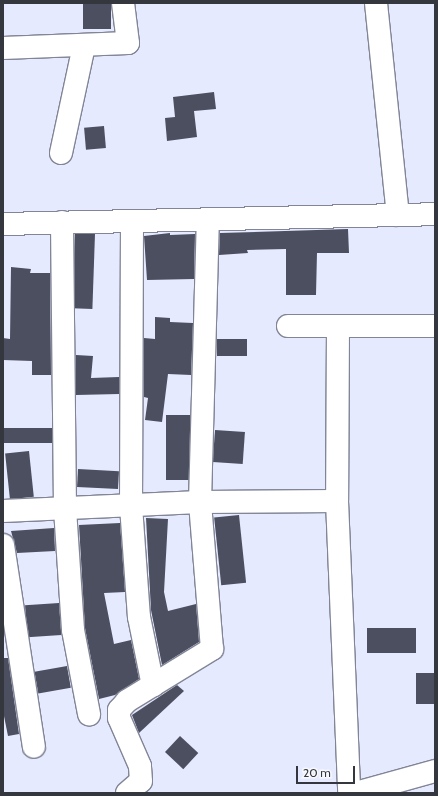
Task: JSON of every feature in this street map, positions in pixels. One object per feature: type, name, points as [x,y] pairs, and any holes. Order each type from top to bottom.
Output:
[{"type":"street","points":[[3,48],[84,46],[128,43],[123,3]]},
{"type":"street","points":[[376,3],[398,215]]},
{"type":"street","points":[[60,153],[84,46]]},
{"type":"street","points":[[3,224],[435,214]]},
{"type":"street","points":[[127,793],[141,781],[140,766],[118,713],[127,700],[153,686],[212,649],[200,502],[208,219]]},
{"type":"street","points":[[132,221],[130,506],[138,617],[153,686]]},
{"type":"street","points":[[62,222],[65,509],[73,630],[89,714]]},
{"type":"street","points":[[288,326],[435,326]]},
{"type":"street","points":[[338,326],[337,501],[349,793]]},
{"type":"street","points":[[3,511],[200,502],[337,501]]},
{"type":"street","points":[[3,545],[34,747]]},
{"type":"street","points":[[356,793],[435,771]]},
{"type":"building","points":[[83,3],[111,3],[111,29],[83,29]]},
{"type":"building","points":[[214,92],[216,109],[194,111],[197,137],[167,141],[165,118],[175,117],[173,97]]},
{"type":"building","points":[[104,126],[106,148],[86,150],[84,128]]},
{"type":"building","points":[[348,229],[349,253],[317,253],[316,295],[286,295],[286,249],[247,250],[248,253],[219,255],[220,233]]},
{"type":"building","points":[[75,233],[95,234],[92,309],[72,308]]},
{"type":"building","points":[[170,233],[170,235],[195,234],[194,279],[147,280],[144,236]]},
{"type":"building","points":[[11,267],[31,269],[30,273],[50,273],[51,375],[32,375],[32,361],[3,360],[3,338],[10,339]]},
{"type":"building","points":[[155,317],[170,318],[170,322],[193,323],[191,375],[168,374],[162,422],[145,420],[148,398],[144,397],[144,338],[155,339]]},
{"type":"building","points":[[217,339],[247,339],[247,356],[217,356]]},
{"type":"building","points":[[76,355],[93,356],[91,378],[119,377],[119,394],[76,395]]},
{"type":"building","points":[[166,415],[190,415],[190,480],[166,480]]},
{"type":"building","points":[[3,428],[52,428],[52,443],[3,443]]},
{"type":"building","points":[[215,430],[245,432],[243,464],[213,462]]},
{"type":"building","points":[[29,451],[34,497],[10,499],[5,454]]},
{"type":"building","points":[[78,469],[119,471],[118,489],[77,487]]},
{"type":"building","points":[[239,515],[246,583],[221,585],[214,518]]},
{"type":"building","points":[[146,518],[168,519],[164,592],[168,611],[196,604],[199,642],[162,665],[151,610]]},
{"type":"building","points":[[120,523],[125,592],[104,593],[114,644],[131,640],[139,679],[115,695],[99,699],[85,628],[79,525]]},
{"type":"building","points":[[54,528],[55,551],[17,553],[11,531]]},
{"type":"building","points":[[59,603],[61,635],[27,637],[25,605]]},
{"type":"building","points":[[367,628],[416,628],[416,653],[367,653]]},
{"type":"building","points":[[3,658],[8,658],[19,734],[8,736],[3,711]]},
{"type":"building","points":[[67,666],[71,688],[38,693],[35,672]]},
{"type":"building","points":[[416,673],[435,673],[435,704],[416,704]]},
{"type":"building","points":[[177,685],[184,691],[139,733],[132,715]]},
{"type":"building","points":[[180,736],[198,753],[183,769],[165,752]]}]
